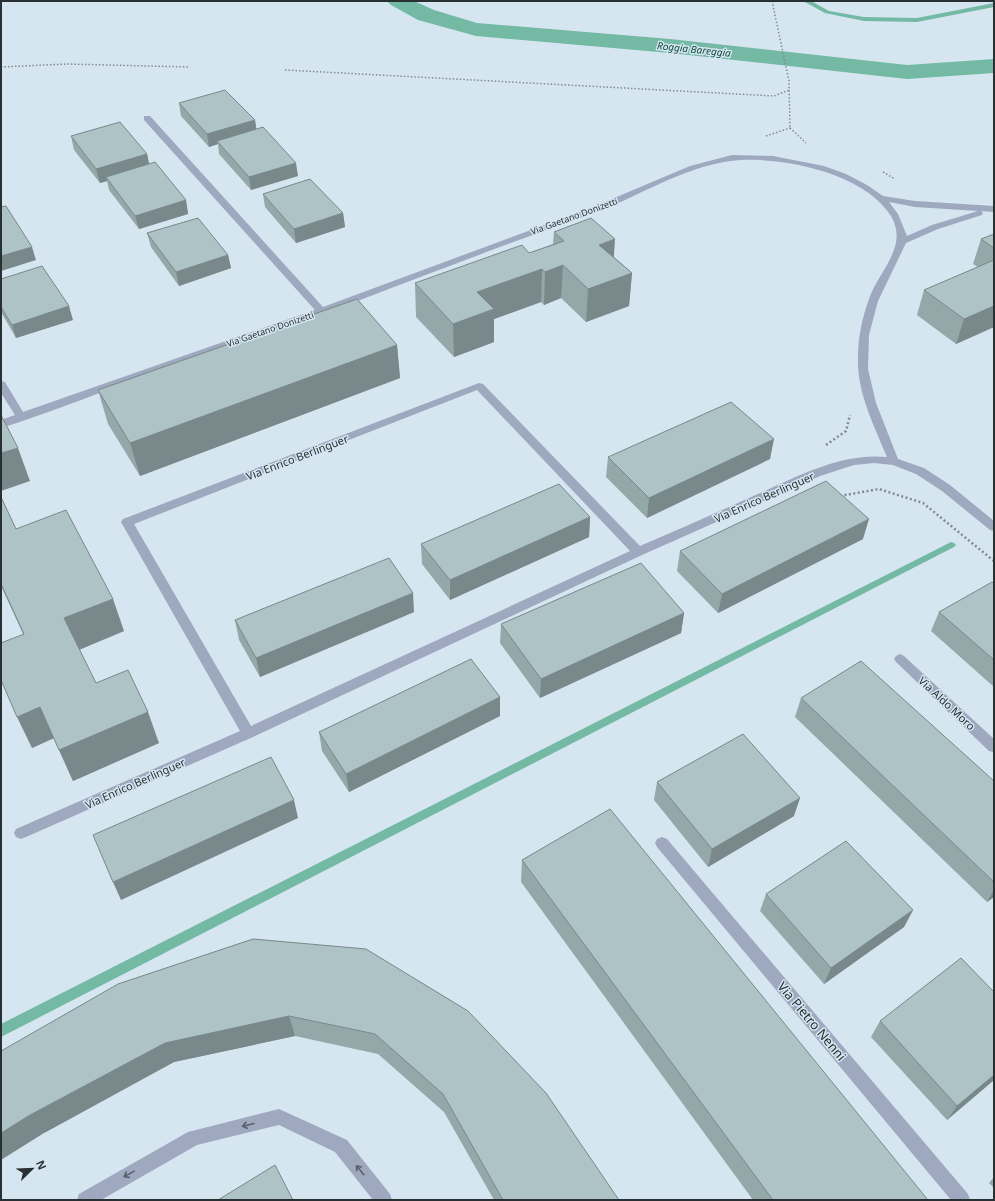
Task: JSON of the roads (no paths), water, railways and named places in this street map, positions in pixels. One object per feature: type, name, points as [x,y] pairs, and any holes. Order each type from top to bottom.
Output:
[{"type":"street","points":[[147,118],[321,311]]},
{"type":"street","name":"Via Gaetano Donizetti","points":[[1,424],[321,311],[523,235],[598,209],[678,174],[707,164],[732,158],[791,160],[819,167],[856,182],[877,197],[893,212],[903,234],[902,242]]},
{"type":"street","points":[[877,197],[915,204],[994,210]]},
{"type":"street","points":[[894,461],[872,404],[863,370],[864,339],[870,306],[881,280],[902,242],[952,220],[994,210]]},
{"type":"street","points":[[1,384],[21,417]]},
{"type":"street","name":"Via Enrico Berlinguer","points":[[248,733],[127,522],[479,386],[638,552]]},
{"type":"street","name":"Via Enrico Berlinguer","points":[[22,833],[248,733],[638,552],[816,473],[853,461],[874,459],[894,461],[920,471],[946,488],[994,527]]},
{"type":"street","name":"Via Aldo Moro","points":[[900,659],[994,747]]},
{"type":"street","name":"Via Pietro Nenni","points":[[662,843],[962,1200]]},
{"type":"street","points":[[85,1200],[194,1138],[279,1117],[341,1146],[384,1200]]},
{"type":"waterway","name":"Roggia Bareggia","points":[[398,1],[426,15],[476,29],[670,46],[907,72],[994,66]]},
{"type":"waterway","points":[[806,1],[827,12],[864,19],[917,20],[994,5]]},
{"type":"waterway","points":[[1,1031],[951,545]]}]
